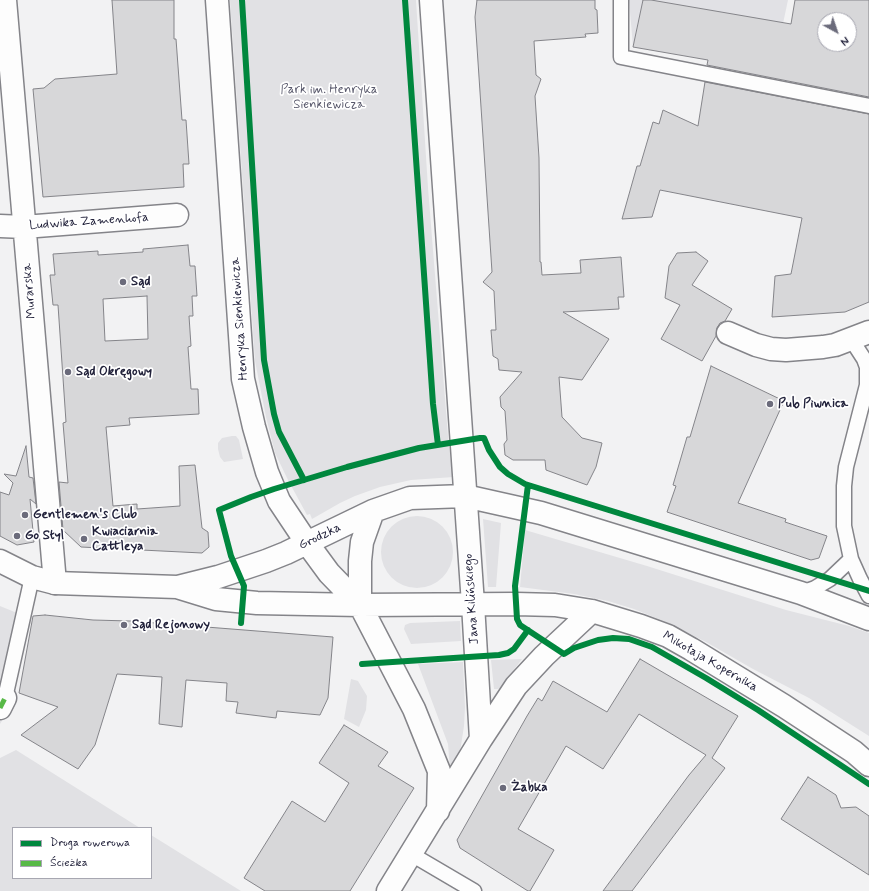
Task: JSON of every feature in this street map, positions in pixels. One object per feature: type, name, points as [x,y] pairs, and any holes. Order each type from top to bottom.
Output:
[{"type":"street","name":"Murarska","points":[[5,0],[55,583]]},
{"type":"street","name":"Henryka Sienkiewicza","points":[[217,0],[243,380],[254,427],[267,472],[279,500],[329,573],[360,605]]},
{"type":"street","points":[[431,0],[465,496],[541,513],[801,593],[869,619]]},
{"type":"street","name":"Ludwika Zamenhofa","points":[[0,226],[24,227],[177,215]]},
{"type":"street","points":[[728,333],[756,345],[771,349],[786,350],[823,347],[860,335]]},
{"type":"street","name":"Grodzka","points":[[177,587],[242,570],[286,553],[373,511],[410,498],[465,496]]},
{"type":"street","name":"Jana Kilińskiego","points":[[465,496],[481,739]]},
{"type":"street","points":[[373,511],[362,542],[360,561],[360,605],[414,709],[439,771],[438,811]]},
{"type":"street","name":"Grodzka","points":[[0,561],[32,577],[55,583],[177,587],[216,599],[257,603],[360,605]]},
{"type":"street","name":"Mikołaja Kopernika","points":[[360,605],[555,605],[592,611],[668,636],[691,648],[784,706],[864,759]]},
{"type":"street","points":[[388,891],[481,739],[516,686],[544,656],[592,611]]},
{"type":"lane","points":[[621,0],[621,57],[869,106]]},
{"type":"lane","points":[[860,335],[868,377],[846,467],[844,486],[844,526],[851,559],[869,596]]},
{"type":"lane","points":[[801,593],[815,588],[830,579],[851,559]]},
{"type":"lane","points":[[3,703],[32,577]]},
{"type":"lane","points":[[411,854],[474,891]]},
{"type":"shaded area","points":[[629,0],[788,0],[778,47],[638,22],[633,47]]},
{"type":"green space","name":"Park im. Henryka Sienkiewicza","points":[[230,0],[416,0],[428,188],[448,436],[451,462],[454,462],[454,477],[411,480],[380,487],[340,503],[312,519],[310,514],[307,515],[275,453],[255,361]]},
{"type":"green space","points":[[236,436],[239,440],[243,459],[224,462],[220,457],[218,443],[222,438]]},
{"type":"green space","points":[[417,516],[437,522],[447,532],[453,552],[447,572],[437,582],[417,588],[397,582],[387,572],[381,552],[387,532],[397,522]]},
{"type":"green space","points":[[483,519],[501,523],[496,587],[488,587]]},
{"type":"green space","points":[[525,530],[647,566],[786,610],[849,626],[869,633],[869,736],[809,698],[666,622],[634,609],[608,601],[574,594],[520,587]]},
{"type":"green space","points":[[0,606],[17,613],[8,711],[0,724]]},
{"type":"green space","points":[[460,621],[461,641],[411,644],[404,629],[405,625],[410,623]]},
{"type":"green space","points":[[522,659],[500,688],[494,689],[491,660]]},
{"type":"green space","points":[[463,662],[465,707],[464,726],[460,752],[450,770],[448,744],[418,664]]},
{"type":"green space","points":[[351,679],[358,681],[367,696],[366,710],[359,727],[344,719]]},
{"type":"green space","points":[[16,750],[138,827],[12,827],[12,879],[152,879],[152,836],[241,891],[0,891],[0,758]]},
{"type":"building","points":[[112,0],[174,0],[174,39],[176,39],[182,120],[186,120],[189,164],[183,164],[184,187],[43,197],[33,89],[44,88],[55,79],[117,74]]},
{"type":"building","points":[[477,0],[595,0],[598,33],[585,34],[586,37],[534,41],[536,75],[541,79],[535,96],[539,158],[540,262],[542,275],[581,273],[580,260],[621,257],[624,297],[618,297],[619,309],[563,312],[609,339],[582,380],[559,377],[562,417],[582,438],[602,443],[596,467],[587,485],[546,470],[545,460],[513,460],[505,455],[504,444],[507,440],[505,411],[501,407],[500,397],[522,372],[499,370],[498,359],[493,356],[491,330],[496,330],[494,291],[483,282],[492,272],[475,17]]},
{"type":"building","points":[[643,0],[651,0],[791,24],[795,0],[869,0],[869,97],[707,65],[708,60],[633,47]]},
{"type":"building","points":[[705,82],[869,114],[869,302],[845,312],[772,317],[775,276],[791,274],[802,218],[660,190],[652,217],[622,219],[637,166],[640,166],[653,122],[659,124],[663,110],[698,126]]},
{"type":"building","points":[[188,245],[190,266],[195,266],[197,296],[192,296],[193,316],[189,316],[191,346],[188,347],[191,389],[198,389],[199,414],[129,418],[130,425],[106,427],[113,506],[137,504],[137,509],[180,506],[179,466],[195,465],[202,528],[208,532],[209,547],[202,553],[81,547],[63,530],[59,482],[68,483],[63,423],[66,422],[58,305],[53,305],[50,275],[55,275],[53,254],[98,251],[98,255],[143,252],[143,249]],"holes":[[[147,296],[148,339],[105,341],[103,299]]]},
{"type":"building","points":[[696,252],[708,261],[692,285],[732,309],[725,321],[720,323],[717,328],[716,336],[702,361],[661,339],[680,305],[665,298],[669,266],[677,253]]},
{"type":"building","points":[[711,366],[784,401],[738,503],[786,519],[785,522],[827,536],[819,558],[811,560],[667,512],[676,486],[673,485],[687,437],[690,437]]},
{"type":"building","points":[[26,446],[29,477],[33,478],[36,504],[30,499],[34,542],[17,545],[0,536],[0,492],[9,495],[13,483],[4,474],[16,476]]},
{"type":"building","points":[[45,615],[93,620],[130,621],[333,637],[328,698],[320,715],[277,711],[276,718],[236,713],[238,702],[226,701],[227,683],[186,680],[182,727],[159,724],[162,677],[117,674],[95,745],[78,769],[21,735],[58,707],[19,693],[33,616]]},
{"type":"building","points":[[640,659],[738,716],[712,758],[725,768],[632,891],[603,891],[689,775],[706,755],[639,714],[603,769],[566,746],[518,829],[554,850],[530,891],[460,848],[457,840],[527,716],[538,698],[542,701],[553,681],[607,712]]},
{"type":"building","points":[[344,725],[388,752],[378,766],[414,788],[350,891],[265,891],[244,878],[292,801],[325,822],[349,783],[319,763]]},
{"type":"building","points":[[808,777],[836,795],[841,808],[856,807],[869,816],[869,875],[781,819]]},
{"type":"marked path","points":[[0,708],[5,698]]},
{"type":"cycle path","points":[[242,0],[264,360],[274,414],[279,432],[304,480]]},
{"type":"cycle path","points":[[405,0],[433,404],[438,445]]},
{"type":"cycle path","points":[[241,623],[244,586],[231,556],[219,510],[274,489],[347,467],[419,448],[480,438],[484,438],[489,450],[500,467],[508,474],[525,484],[869,591]]},
{"type":"cycle path","points":[[528,485],[515,586],[517,619],[520,625],[564,654],[574,648],[598,640],[613,638],[629,639],[652,647],[758,710],[869,784]]},
{"type":"cycle path","points":[[362,664],[499,655],[508,653],[514,649],[528,630]]},
{"type":"place","name":"Sąd","points":[[123,282]]},
{"type":"place","name":"Sąd Okręgowy","points":[[68,372]]},
{"type":"place","name":"Pub Piwnica","points":[[770,404]]},
{"type":"place","name":"Gentlemen's Club","points":[[25,515]]},
{"type":"place","name":"Go Styl","points":[[17,536]]},
{"type":"place","name":"Kwiaciarnia Cattleya","points":[[84,539]]},
{"type":"place","name":"Sąd Rejonowy","points":[[124,625]]},
{"type":"place","name":"Żabka","points":[[503,788]]}]
